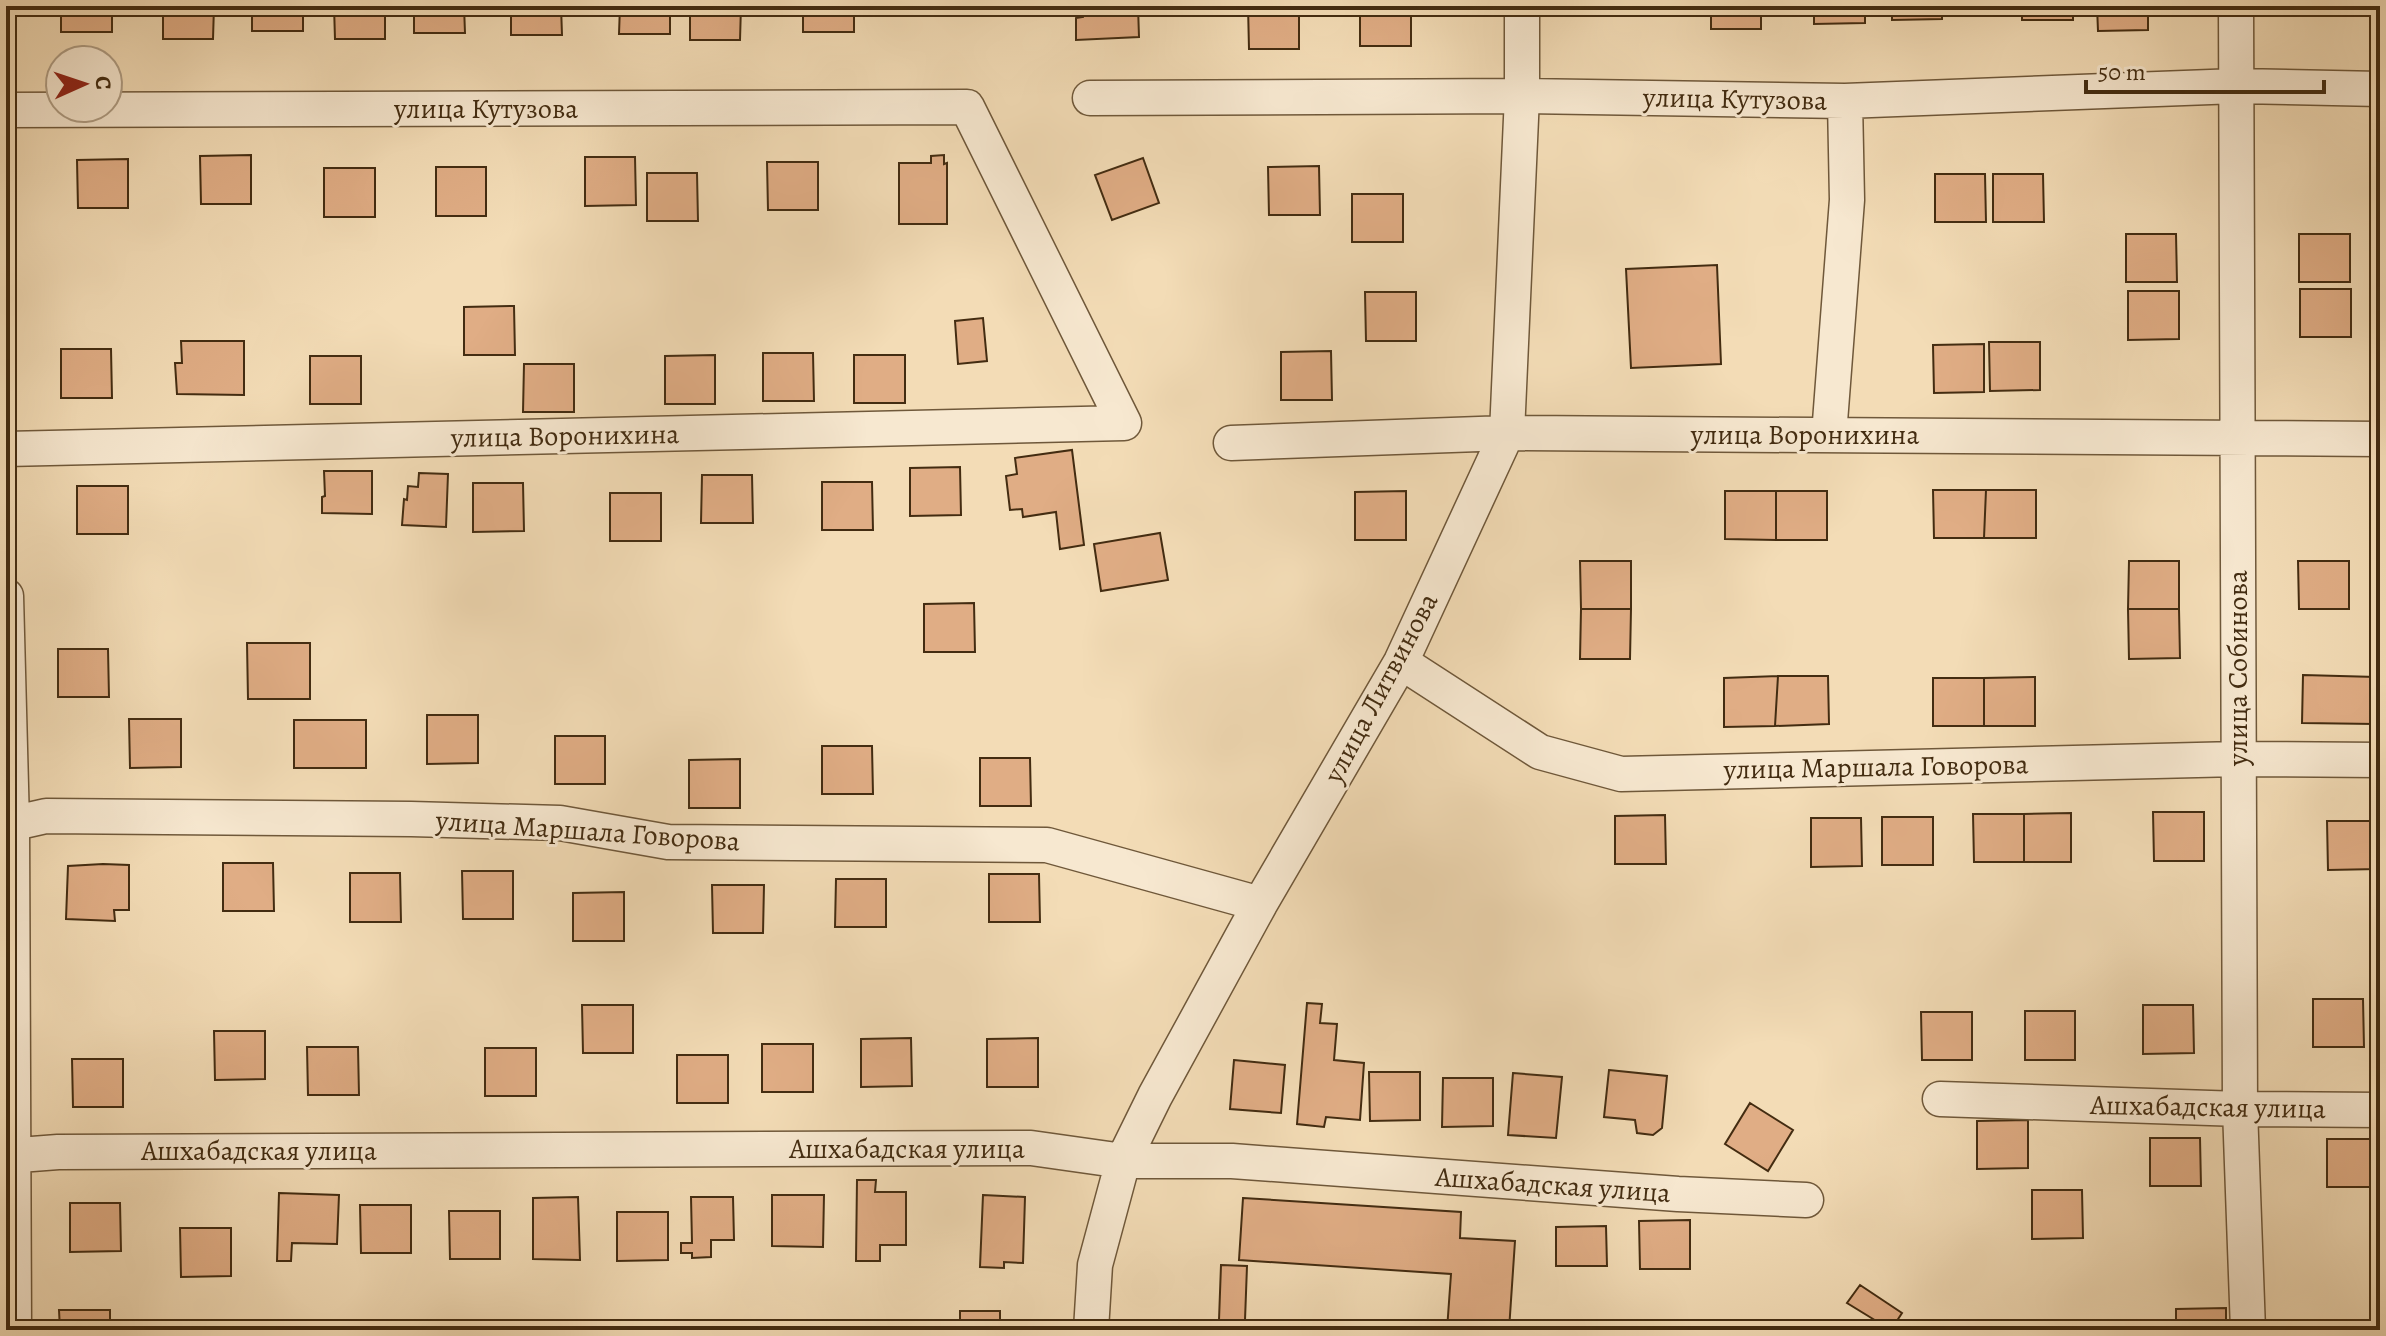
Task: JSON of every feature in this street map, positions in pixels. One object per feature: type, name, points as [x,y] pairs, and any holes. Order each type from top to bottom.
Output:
[{"type":"street","name":"улица Литвинова","points":[[1091,1330],[1095,1265],[1123,1161],[1260,904],[1401,662],[1507,433],[1522,96],[1522,6]]},
{"type":"street","name":"улица Собинова","points":[[2236,6],[2240,1109],[2248,1330]]},
{"type":"street","name":"улица Кутузова","points":[[1090,98],[1522,96],[1845,101],[2237,86],[2380,89]]},
{"type":"street","points":[[1829,435],[1847,200],[1845,101]]},
{"type":"street","name":"улица Кутузова","points":[[6,110],[967,107],[1124,423]]},
{"type":"street","name":"улица Воронихина","points":[[6,449],[1124,423]]},
{"type":"street","name":"улица Воронихина","points":[[1231,443],[1507,433],[2380,439]]},
{"type":"street","points":[[6,596],[9,1156],[14,1330]]},
{"type":"street","name":"улица Маршала Говорова","points":[[1401,662],[1540,752],[1621,774],[2238,759],[2380,760]]},
{"type":"street","name":"улица Маршала Говорова","points":[[9,824],[46,816],[411,819],[560,823],[668,842],[1047,845],[1260,904]]},
{"type":"street","name":"Ашхабадская улица","points":[[1940,1099],[2240,1109],[2380,1110]]},
{"type":"street","name":"Ашхабадская улица","points":[[9,1156],[73,1152],[1031,1148],[1123,1161],[1232,1161],[1678,1194],[1806,1200]]},
{"type":"building","points":[[61,6],[112,6],[112,32],[61,32]]},
{"type":"building","points":[[163,6],[214,6],[213,39],[163,39]]},
{"type":"building","points":[[252,6],[303,6],[303,31],[252,31]]},
{"type":"building","points":[[334,6],[385,6],[385,39],[335,39]]},
{"type":"building","points":[[414,6],[464,6],[465,33],[414,33]]},
{"type":"building","points":[[511,6],[561,6],[562,35],[511,35]]},
{"type":"building","points":[[620,6],[670,6],[670,34],[619,34]]},
{"type":"building","points":[[690,6],[741,6],[740,40],[690,40]]},
{"type":"building","points":[[803,6],[854,6],[854,32],[803,32]]},
{"type":"building","points":[[1083,6],[1138,6],[1139,37],[1076,40],[1076,18],[1083,17]]},
{"type":"building","points":[[1248,6],[1299,6],[1299,49],[1249,49]]},
{"type":"building","points":[[1360,6],[1411,6],[1411,46],[1360,46]]},
{"type":"building","points":[[1573,6],[1648,6],[1648,12],[1573,10]]},
{"type":"building","points":[[1711,6],[1761,6],[1761,29],[1711,29]]},
{"type":"building","points":[[1814,6],[1865,6],[1865,23],[1814,24]]},
{"type":"building","points":[[1892,6],[1942,6],[1942,19],[1892,20]]},
{"type":"building","points":[[2022,6],[2073,6],[2073,20],[2022,20]]},
{"type":"building","points":[[2097,6],[2148,6],[2148,30],[2098,31]]},
{"type":"building","points":[[251,155],[251,204],[201,204],[200,156]]},
{"type":"building","points":[[944,155],[944,164],[947,163],[947,224],[899,224],[899,163],[931,163],[931,156]]},
{"type":"building","points":[[585,157],[635,157],[636,205],[585,206]]},
{"type":"building","points":[[1143,158],[1159,203],[1112,220],[1095,175]]},
{"type":"building","points":[[128,159],[128,208],[78,208],[77,160]]},
{"type":"building","points":[[767,162],[818,162],[818,210],[768,210]]},
{"type":"building","points":[[1319,166],[1320,215],[1269,215],[1268,167]]},
{"type":"building","points":[[436,167],[486,167],[486,216],[436,216]]},
{"type":"building","points":[[324,168],[375,168],[375,217],[324,217]]},
{"type":"building","points":[[647,173],[697,173],[698,221],[647,221]]},
{"type":"building","points":[[1935,174],[1985,174],[1986,222],[1935,222]]},
{"type":"building","points":[[1993,174],[2043,174],[2044,222],[1993,222]]},
{"type":"building","points":[[1352,194],[1403,194],[1403,242],[1352,242]]},
{"type":"building","points":[[2126,234],[2176,234],[2177,282],[2126,282]]},
{"type":"building","points":[[2299,234],[2350,234],[2350,282],[2299,282]]},
{"type":"building","points":[[1717,265],[1721,364],[1631,368],[1626,269]]},
{"type":"building","points":[[2300,289],[2351,289],[2351,337],[2300,337]]},
{"type":"building","points":[[2128,291],[2179,291],[2179,339],[2128,340]]},
{"type":"building","points":[[1365,292],[1416,292],[1416,341],[1366,341]]},
{"type":"building","points":[[514,306],[515,355],[464,355],[464,307]]},
{"type":"building","points":[[983,318],[987,361],[958,364],[955,321]]},
{"type":"building","points":[[181,341],[244,341],[244,395],[177,394],[175,363],[182,363]]},
{"type":"building","points":[[1989,342],[2040,342],[2040,390],[1990,391]]},
{"type":"building","points":[[1984,344],[1984,392],[1934,393],[1933,345]]},
{"type":"building","points":[[61,349],[111,349],[112,398],[61,398]]},
{"type":"building","points":[[1331,351],[1332,400],[1281,400],[1281,352]]},
{"type":"building","points":[[763,353],[813,353],[814,401],[763,401]]},
{"type":"building","points":[[715,355],[715,404],[665,404],[665,356]]},
{"type":"building","points":[[854,355],[905,355],[905,403],[854,403]]},
{"type":"building","points":[[310,356],[361,356],[361,404],[310,404]]},
{"type":"building","points":[[524,364],[574,364],[574,412],[523,412]]},
{"type":"building","points":[[1072,450],[1084,545],[1060,549],[1056,512],[1023,517],[1022,509],[1010,510],[1006,476],[1017,474],[1015,458]]},
{"type":"building","points":[[960,467],[961,515],[910,516],[910,468]]},
{"type":"building","points":[[324,471],[372,471],[372,514],[322,513]]},
{"type":"building","points":[[419,473],[448,474],[446,527],[402,525],[408,486],[418,487]]},
{"type":"building","points":[[702,475],[752,475],[753,523],[701,523]]},
{"type":"building","points":[[822,482],[872,482],[873,530],[822,530]]},
{"type":"building","points":[[473,483],[523,483],[524,531],[473,532]]},
{"type":"building","points":[[77,486],[128,486],[128,534],[77,534]]},
{"type":"building","points":[[1933,490],[1986,490],[1984,538],[1934,538]]},
{"type":"building","points":[[1986,490],[2036,490],[2036,538],[1984,538]]},
{"type":"building","points":[[1406,491],[1406,540],[1355,540],[1355,492]]},
{"type":"building","points":[[1725,491],[1776,491],[1776,540],[1725,539]]},
{"type":"building","points":[[1776,491],[1827,491],[1827,540],[1776,540]]},
{"type":"building","points":[[610,493],[661,493],[661,541],[610,541]]},
{"type":"building","points":[[1160,533],[1168,580],[1101,591],[1094,544]]},
{"type":"building","points":[[1580,561],[1631,561],[1631,609],[1581,609]]},
{"type":"building","points":[[2129,561],[2179,561],[2179,609],[2128,609]]},
{"type":"building","points":[[2298,561],[2349,561],[2349,609],[2299,609]]},
{"type":"building","points":[[974,603],[975,652],[924,652],[924,604]]},
{"type":"building","points":[[1581,609],[1631,609],[1630,659],[1580,659]]},
{"type":"building","points":[[2128,609],[2179,609],[2180,658],[2129,659]]},
{"type":"building","points":[[247,643],[310,643],[310,699],[248,699]]},
{"type":"building","points":[[58,649],[108,649],[109,697],[58,697]]},
{"type":"building","points":[[2303,675],[2376,677],[2375,724],[2302,723]]},
{"type":"building","points":[[1778,676],[1775,726],[1724,727],[1724,678]]},
{"type":"building","points":[[1778,676],[1828,676],[1829,724],[1775,726]]},
{"type":"building","points":[[2035,677],[2035,726],[1984,726],[1984,678]]},
{"type":"building","points":[[1933,678],[1984,678],[1984,726],[1933,726]]},
{"type":"building","points":[[427,715],[478,715],[478,763],[427,764]]},
{"type":"building","points":[[129,719],[181,719],[181,767],[130,768]]},
{"type":"building","points":[[294,720],[366,720],[366,768],[294,768]]},
{"type":"building","points":[[555,736],[605,736],[605,784],[555,784]]},
{"type":"building","points":[[822,746],[872,746],[873,794],[822,794]]},
{"type":"building","points":[[980,758],[1030,758],[1031,806],[980,806]]},
{"type":"building","points":[[740,759],[740,808],[689,808],[689,760]]},
{"type":"building","points":[[2153,812],[2204,812],[2204,861],[2154,861]]},
{"type":"building","points":[[2071,813],[2071,862],[2024,862],[2024,814]]},
{"type":"building","points":[[1973,814],[2024,814],[2024,862],[1974,862]]},
{"type":"building","points":[[1665,815],[1666,864],[1615,864],[1615,816]]},
{"type":"building","points":[[1882,817],[1933,817],[1933,865],[1882,865]]},
{"type":"building","points":[[1811,818],[1861,818],[1862,866],[1811,867]]},
{"type":"building","points":[[2327,821],[2378,821],[2378,869],[2328,870]]},
{"type":"building","points":[[223,863],[273,863],[274,911],[223,911]]},
{"type":"building","points":[[129,865],[129,910],[114,910],[115,921],[66,919],[68,866]]},
{"type":"building","points":[[462,871],[513,871],[513,919],[463,919]]},
{"type":"building","points":[[350,873],[400,873],[401,922],[350,922]]},
{"type":"building","points":[[989,874],[1039,874],[1040,922],[989,922]]},
{"type":"building","points":[[836,879],[886,879],[886,927],[835,927]]},
{"type":"building","points":[[712,885],[764,885],[763,933],[713,933]]},
{"type":"building","points":[[624,892],[624,941],[573,941],[573,893]]},
{"type":"building","points":[[2313,999],[2363,999],[2364,1047],[2313,1047]]},
{"type":"building","points":[[1307,1003],[1322,1004],[1320,1023],[1337,1024],[1334,1060],[1364,1063],[1360,1120],[1326,1117],[1324,1127],[1297,1124]]},
{"type":"building","points":[[582,1005],[633,1005],[633,1053],[583,1053]]},
{"type":"building","points":[[2143,1005],[2193,1005],[2194,1053],[2143,1054]]},
{"type":"building","points":[[2025,1011],[2075,1011],[2075,1060],[2025,1060]]},
{"type":"building","points":[[1921,1012],[1972,1012],[1972,1060],[1922,1060]]},
{"type":"building","points":[[214,1031],[265,1031],[265,1079],[215,1080]]},
{"type":"building","points":[[911,1038],[912,1086],[861,1087],[861,1039]]},
{"type":"building","points":[[1038,1038],[1038,1087],[987,1087],[987,1039]]},
{"type":"building","points":[[762,1044],[813,1044],[813,1092],[762,1092]]},
{"type":"building","points":[[307,1047],[358,1047],[359,1095],[308,1095]]},
{"type":"building","points":[[485,1048],[536,1048],[536,1096],[485,1096]]},
{"type":"building","points":[[677,1055],[728,1055],[728,1103],[677,1103]]},
{"type":"building","points":[[72,1059],[123,1059],[123,1107],[73,1107]]},
{"type":"building","points":[[1234,1060],[1285,1065],[1281,1113],[1230,1109]]},
{"type":"building","points":[[1609,1070],[1667,1076],[1662,1128],[1653,1135],[1637,1133],[1635,1120],[1604,1117]]},
{"type":"building","points":[[1369,1072],[1420,1072],[1420,1120],[1370,1121]]},
{"type":"building","points":[[1513,1073],[1562,1077],[1556,1138],[1508,1135]]},
{"type":"building","points":[[1443,1078],[1493,1078],[1493,1126],[1442,1127]]},
{"type":"building","points":[[1750,1103],[1793,1130],[1768,1171],[1725,1144]]},
{"type":"building","points":[[2028,1120],[2028,1168],[1977,1169],[1977,1121]]},
{"type":"building","points":[[2150,1138],[2200,1138],[2201,1186],[2150,1186]]},
{"type":"building","points":[[2327,1139],[2378,1139],[2378,1187],[2327,1187]]},
{"type":"building","points":[[857,1180],[876,1180],[875,1192],[906,1192],[906,1245],[880,1245],[880,1261],[856,1261]]},
{"type":"building","points":[[2032,1190],[2082,1190],[2083,1238],[2032,1239]]},
{"type":"building","points":[[279,1193],[339,1195],[337,1244],[292,1243],[291,1261],[277,1261]]},
{"type":"building","points":[[772,1195],[824,1195],[823,1247],[772,1246]]},
{"type":"building","points":[[983,1195],[1025,1197],[1023,1263],[1004,1262],[1004,1268],[980,1267]]},
{"type":"building","points":[[578,1197],[580,1260],[533,1259],[533,1198]]},
{"type":"building","points":[[691,1197],[733,1197],[734,1240],[711,1240],[711,1257],[692,1258],[692,1253],[681,1253],[681,1243],[692,1243]]},
{"type":"building","points":[[1243,1198],[1461,1212],[1460,1238],[1515,1241],[1509,1330],[1447,1330],[1451,1274],[1239,1260]]},
{"type":"building","points":[[70,1203],[120,1203],[121,1251],[70,1252]]},
{"type":"building","points":[[360,1205],[411,1205],[411,1253],[361,1253]]},
{"type":"building","points":[[449,1211],[500,1211],[500,1259],[450,1259]]},
{"type":"building","points":[[617,1212],[668,1212],[668,1260],[617,1261]]},
{"type":"building","points":[[1690,1220],[1690,1269],[1640,1269],[1639,1221]]},
{"type":"building","points":[[1606,1226],[1607,1266],[1556,1266],[1556,1227]]},
{"type":"building","points":[[180,1228],[231,1228],[231,1276],[181,1277]]},
{"type":"building","points":[[1221,1265],[1247,1266],[1245,1320],[1219,1320]]},
{"type":"building","points":[[1860,1285],[1902,1313],[1891,1330],[1847,1303]]},
{"type":"building","points":[[2226,1308],[2226,1330],[2176,1330],[2176,1309]]},
{"type":"building","points":[[59,1310],[110,1310],[110,1330],[60,1330]]},
{"type":"building","points":[[960,1311],[1000,1311],[1000,1330],[960,1330]]}]
